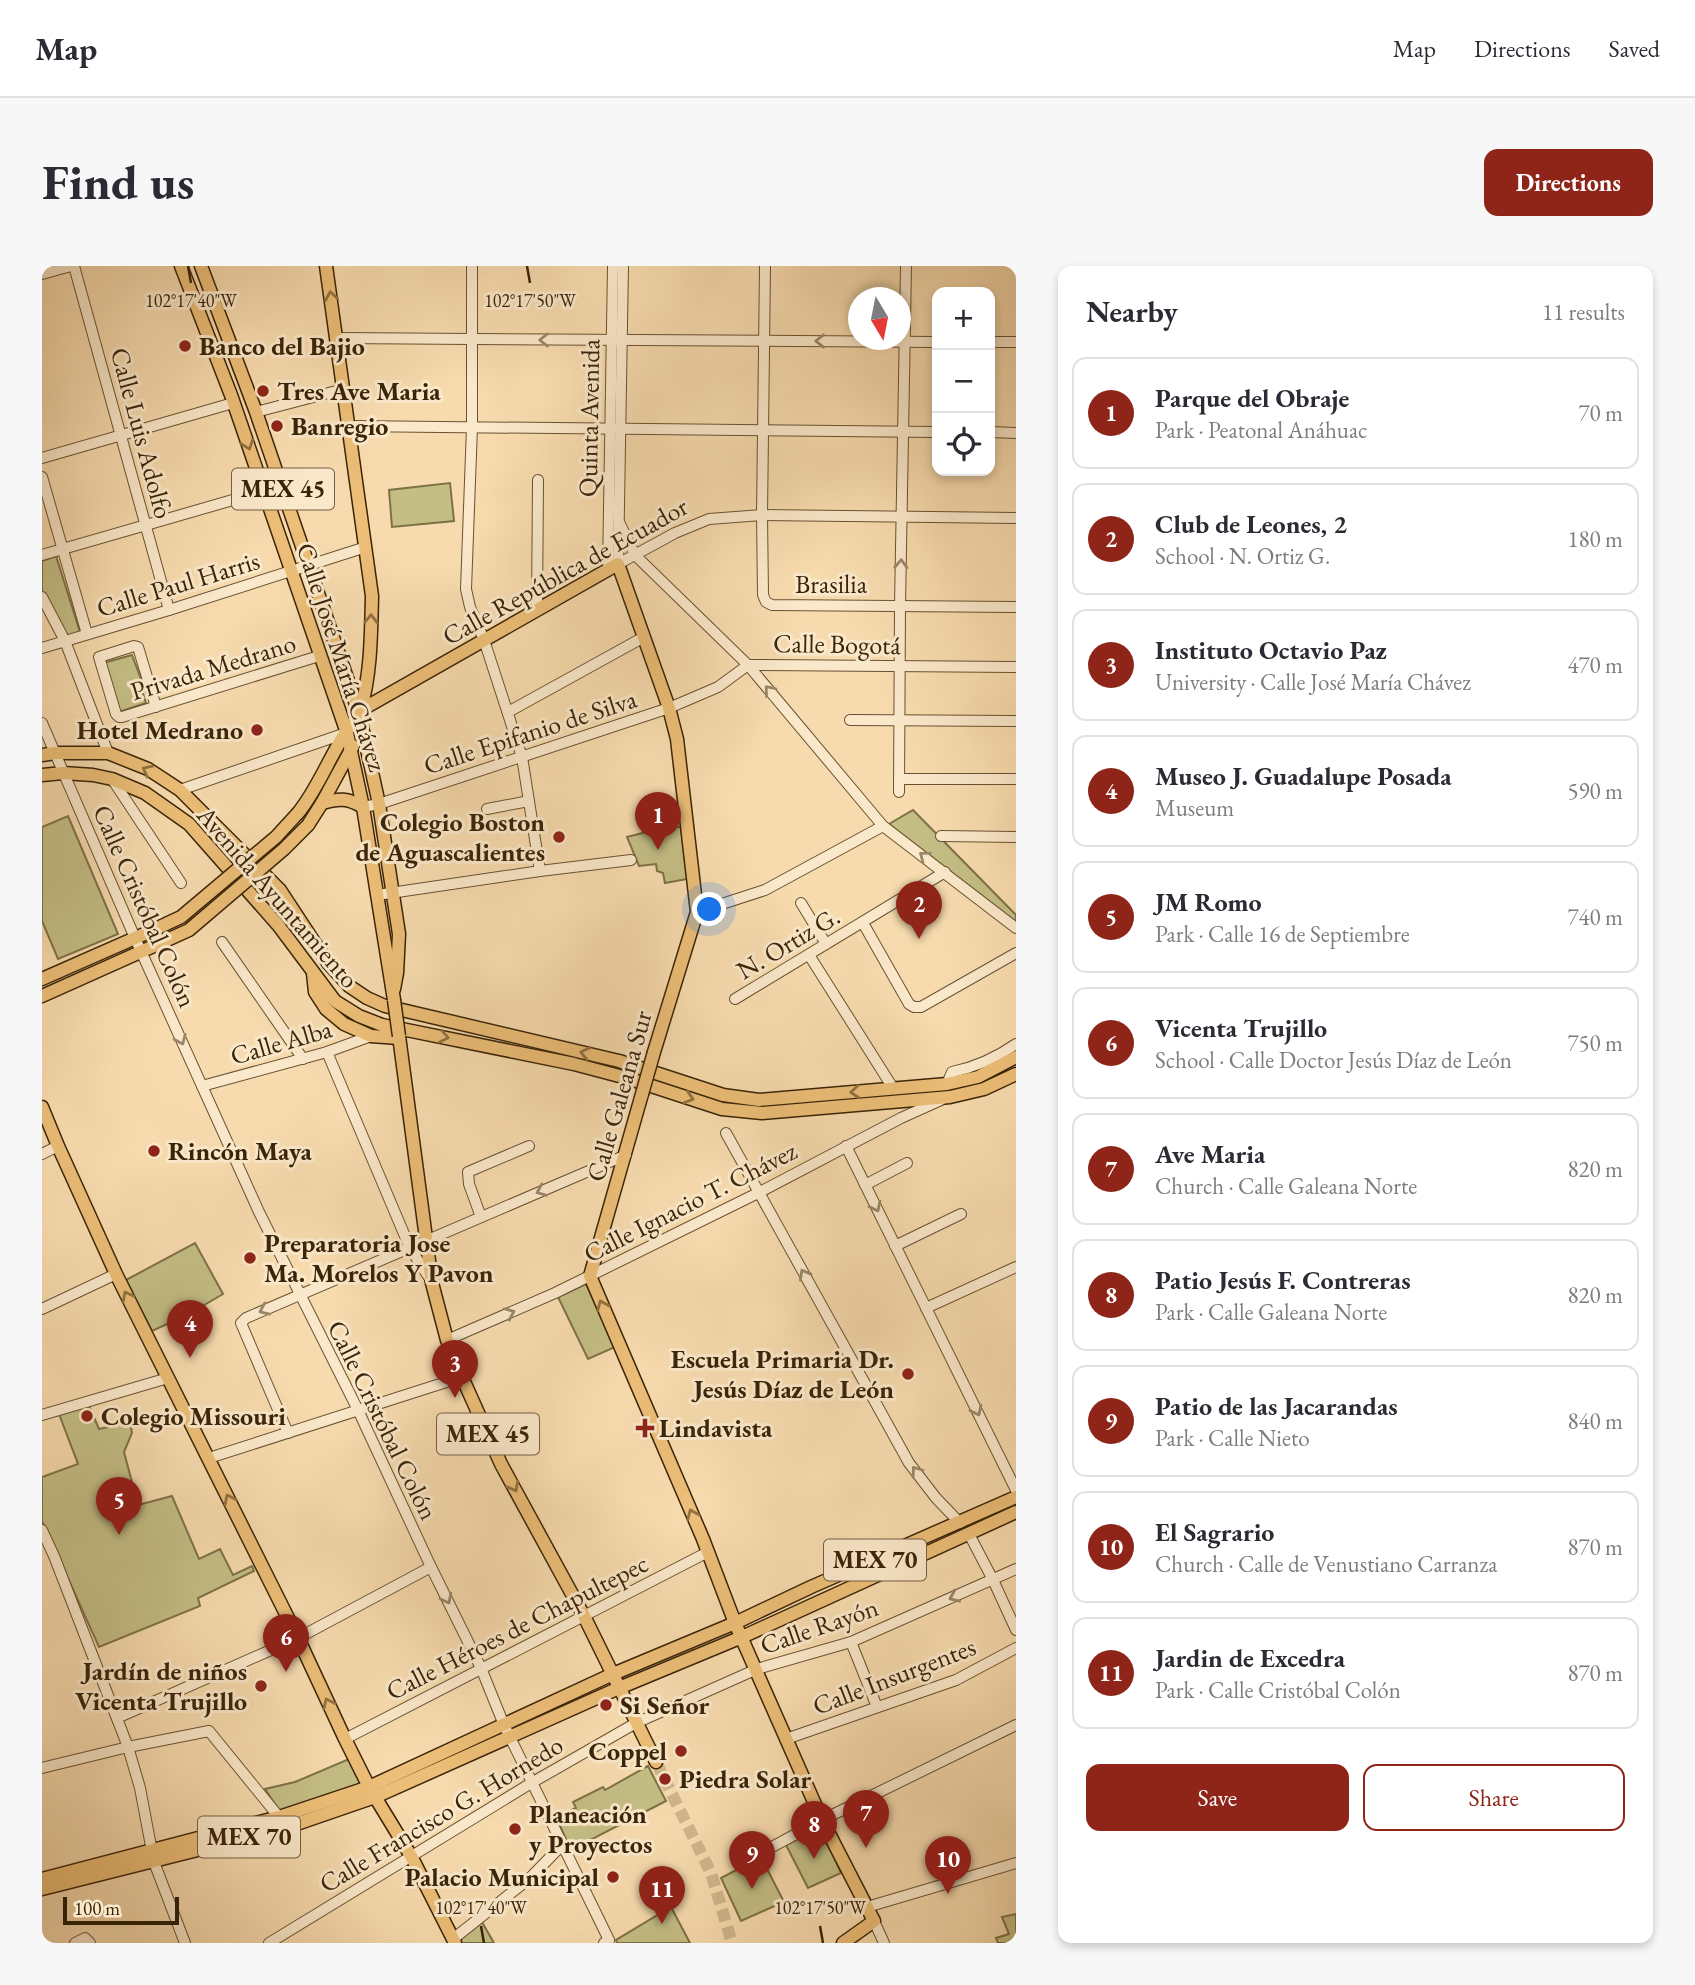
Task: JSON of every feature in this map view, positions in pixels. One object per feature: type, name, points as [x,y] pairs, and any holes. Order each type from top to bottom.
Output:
[{"type":"main road","name":"Calle José María Chávez","points":[[181,266],[233,403],[352,749],[394,996],[432,1283],[447,1339],[501,1464],[613,1674]]},
{"type":"main road","name":"Calle José María Chávez","points":[[194,266],[203,272],[256,412],[363,727],[379,804],[399,934],[394,996]]},
{"type":"main road","points":[[42,979],[181,917],[276,837],[298,813],[359,713],[367,687],[372,597],[326,266]]},
{"type":"main road","name":"Calle República de Ecuador","points":[[359,713],[613,567]]},
{"type":"main road","name":"Calle Galeana Sur","points":[[590,1276],[654,1052],[698,912],[677,740],[669,708],[644,637],[613,567]]},
{"type":"main road","points":[[42,996],[189,930],[284,849],[308,825],[363,727]]},
{"type":"main road","name":"Avenida Ayuntamiento","points":[[49,754],[108,753],[148,769],[180,790],[280,890],[327,962],[349,986],[385,1006],[619,1061],[723,1095],[759,1100],[893,1088],[984,1089],[1016,1074]]},
{"type":"main road","name":"Avenida Ayuntamiento","points":[[42,775],[64,773],[112,779],[145,793],[189,824],[278,925],[335,1001],[359,1016],[382,1025],[573,1063],[722,1109],[762,1113],[949,1090],[1016,1057]]},
{"type":"main road","points":[[322,803],[338,798],[351,799],[363,807]]},
{"type":"main road","points":[[313,973],[315,992],[326,1009],[344,1024],[371,1036],[399,1037]]},
{"type":"main road","points":[[42,1107],[116,1274],[298,1638],[345,1739],[454,1941]]},
{"type":"main road","points":[[590,1276],[786,1739],[822,1820],[874,1921],[843,1943]]},
{"type":"main road","name":"MEX 70","points":[[42,1889],[279,1817],[372,1792],[504,1725],[613,1674],[735,1623],[1016,1497]]},
{"type":"main road","name":"MEX 70","points":[[42,1879],[285,1828],[510,1738],[619,1688],[742,1637],[1016,1512]]},
{"type":"main road","name":"MEX 45","points":[[613,1674],[619,1688]]},
{"type":"main road","points":[[619,1688],[656,1762]]},
{"type":"street","points":[[42,274],[72,266]]},
{"type":"street","name":"Calle Luis Adolfo","points":[[72,266],[169,610]]},
{"type":"street","points":[[472,266],[472,427],[466,589],[522,757],[540,871]]},
{"type":"street","name":"Quinta Avenida","points":[[613,266],[617,340]]},
{"type":"street","name":"Quinta Avenida","points":[[613,567],[617,340],[623,266]]},
{"type":"street","points":[[761,515],[765,266]]},
{"type":"street","points":[[906,266],[906,287]]},
{"type":"street","points":[[337,338],[848,342]]},
{"type":"street","points":[[911,342],[932,342]]},
{"type":"street","points":[[995,342],[1016,342]]},
{"type":"street","points":[[899,792],[905,350]]},
{"type":"street","points":[[256,412],[344,388]]},
{"type":"street","points":[[42,458],[233,403]]},
{"type":"street","points":[[349,426],[932,432]]},
{"type":"street","name":"Quinta Avenida","points":[[613,567],[619,521],[615,429]]},
{"type":"street","points":[[995,432],[1016,432]]},
{"type":"street","points":[[42,477],[88,634]]},
{"type":"street","points":[[537,610],[538,480]]},
{"type":"street","points":[[42,555],[264,491]]},
{"type":"street","name":"Calle República de Ecuador","points":[[613,567],[675,533],[709,519],[761,515],[1016,518]]},
{"type":"street","name":"Brasilia","points":[[761,515],[763,595],[766,602],[772,605],[900,606]]},
{"type":"street","points":[[619,521],[635,555],[748,665],[883,826],[1016,929]]},
{"type":"street","name":"Calle Paul Harris","points":[[42,648],[366,547]]},
{"type":"street","points":[[42,597],[65,641],[108,753]]},
{"type":"street","points":[[900,606],[1016,607]]},
{"type":"street","points":[[508,712],[644,637]]},
{"type":"street","name":"Privada Medrano","points":[[156,707],[138,647],[99,657],[98,661],[119,717],[156,707],[319,656]]},
{"type":"street","name":"Calle Bogotá","points":[[669,708],[718,687],[748,665],[1016,667]]},
{"type":"street","name":"Calle Epifanio de Silva","points":[[363,807],[669,708]]},
{"type":"street","points":[[850,720],[1016,721]]},
{"type":"street","name":"Calle Cristóbal Colón","points":[[42,723],[49,754],[64,773],[202,1086],[299,1295],[358,1410],[481,1668],[504,1725],[563,1844],[606,1941]]},
{"type":"street","points":[[180,790],[347,733]]},
{"type":"street","points":[[112,779],[181,883]]},
{"type":"street","points":[[899,779],[1016,779]]},
{"type":"street","points":[[487,809],[529,802]]},
{"type":"street","points":[[698,912],[765,890],[883,826]]},
{"type":"street","points":[[941,836],[1016,837]]},
{"type":"street","points":[[377,895],[631,860]]},
{"type":"street","name":"N. Ortiz G.","points":[[735,999],[945,872]]},
{"type":"street","points":[[801,903],[825,944]]},
{"type":"street","name":"N. Ortiz G.","points":[[863,923],[909,1004],[914,1007],[921,1007],[1016,953]]},
{"type":"street","points":[[222,942],[303,1059]]},
{"type":"street","points":[[809,955],[893,1088]]},
{"type":"street","name":"Calle Alba","points":[[202,1086],[327,1052],[371,1036]]},
{"type":"street","name":"Calle Ignacio T. Chávez","points":[[447,1339],[590,1276],[901,1118],[949,1090],[952,1072],[993,1059],[1016,1044]]},
{"type":"street","points":[[327,1052],[410,1248],[432,1283]]},
{"type":"street","points":[[726,1133],[909,1463],[960,1523]]},
{"type":"street","points":[[42,1154],[58,1146]]},
{"type":"street","points":[[481,1217],[469,1184],[468,1172],[529,1146]]},
{"type":"street","points":[[846,1146],[1016,1490]]},
{"type":"street","points":[[288,1433],[241,1323],[246,1318],[626,1155]]},
{"type":"street","points":[[865,1185],[907,1163]]},
{"type":"street","points":[[895,1246],[961,1214]]},
{"type":"street","points":[[926,1308],[1016,1267]]},
{"type":"street","points":[[42,1309],[116,1274]]},
{"type":"street","points":[[42,1415],[168,1377]]},
{"type":"street","points":[[209,1458],[462,1377]]},
{"type":"street","points":[[42,1530],[128,1747],[141,1788],[153,1857],[185,1943]]},
{"type":"street","points":[[969,1534],[1016,1630]]},
{"type":"street","name":"Calle Héroes de Chapultepec","points":[[345,1739],[708,1552]]},
{"type":"street","points":[[42,1560],[54,1556]]},
{"type":"street","points":[[117,1718],[298,1638],[431,1567]]},
{"type":"street","name":"Calle Rayón","points":[[636,1723],[757,1670],[850,1642],[1016,1569]]},
{"type":"street","points":[[850,1642],[877,1707]]},
{"type":"street","name":"Calle Insurgentes","points":[[786,1739],[956,1680],[1016,1648]]},
{"type":"street","name":"Calle Francisco G. Hornedo","points":[[269,1943],[533,1782],[636,1723]]},
{"type":"street","points":[[759,1854],[822,1820],[1016,1725]]},
{"type":"street","points":[[42,1768],[208,1731],[279,1817]]},
{"type":"street","points":[[454,1941],[530,1878],[563,1844]]},
{"type":"street","points":[[867,1907],[1016,1863]]},
{"type":"street","points":[[874,1921],[884,1943]]},
{"type":"street","points":[[75,1943],[85,1938],[90,1943]]},
{"type":"shaded area","points":[[450,483],[454,521],[392,527],[389,490]]},
{"type":"shaded area","points":[[56,556],[80,632],[65,638],[42,591],[42,561]]},
{"type":"shaded area","points":[[132,655],[146,703],[119,712],[103,663]]},
{"type":"shaded area","points":[[913,810],[1016,915],[1016,922],[889,824]]},
{"type":"shaded area","points":[[68,816],[118,934],[58,959],[42,921],[42,827]]},
{"type":"shaded area","points":[[666,827],[681,827],[687,879],[665,883],[663,873],[657,871],[656,864],[639,866],[627,837]]},
{"type":"shaded area","points":[[195,1243],[223,1294],[152,1331],[126,1280]]},
{"type":"shaded area","points":[[586,1284],[615,1347],[588,1359],[558,1297]]},
{"type":"shaded area","points":[[89,1406],[99,1429],[130,1422],[132,1433],[124,1452],[138,1505],[172,1496],[199,1559],[220,1549],[233,1575],[252,1566],[254,1571],[198,1598],[200,1606],[99,1647],[42,1521],[42,1477],[78,1464],[59,1414]]},
{"type":"shaded area","points":[[349,1759],[361,1785],[281,1813],[265,1789],[295,1782]]},
{"type":"shaded area","points":[[648,1766],[666,1801],[571,1850],[556,1817],[576,1808],[573,1802],[603,1787],[605,1790]]},
{"type":"shaded area","points":[[820,1827],[841,1873],[808,1888],[786,1845]]},
{"type":"shaded area","points":[[761,1857],[783,1900],[741,1921],[721,1878]]},
{"type":"shaded area","points":[[671,1907],[690,1943],[617,1943],[616,1940]]},
{"type":"shaded area","points":[[1016,1914],[1016,1943],[998,1943],[996,1938],[1009,1934],[1002,1917]]},
{"type":"shaded area","points":[[482,1922],[494,1943],[461,1943],[460,1940]]},
{"type":"tunnel","points":[[656,1762],[711,1873],[732,1943]]},
{"type":"place","name":"Banco del Bajio","points":[[185,346]]},
{"type":"place","name":"Tres Ave Maria","points":[[263,391]]},
{"type":"place","name":"Banregio","points":[[277,426]]},
{"type":"place","name":"Hotel Medrano","points":[[257,730]]},
{"type":"place","name":"Colegio Boston de Aguascalientes","points":[[559,837]]},
{"type":"place","name":"Parque del Obraje","points":[[658,850]]},
{"type":"place","name":"Club de Leones, 2","points":[[919,939]]},
{"type":"place","name":"Rincón Maya","points":[[154,1151]]},
{"type":"place","name":"Preparatoria Jose Ma. Morelos Y Pavon","points":[[250,1258]]},
{"type":"place","name":"Museo J. Guadalupe Posada","points":[[190,1358]]},
{"type":"place","name":"Escuela Primaria Dr. Jesús Díaz de León","points":[[908,1374]]},
{"type":"place","name":"Instituto Octavio Paz","points":[[455,1398]]},
{"type":"place","name":"Colegio Missouri","points":[[87,1416]]},
{"type":"place","name":"Lindavista","points":[[645,1428]]},
{"type":"place","name":"JM Romo","points":[[119,1535]]},
{"type":"place","name":"Vicenta Trujillo","points":[[286,1672]]},
{"type":"place","name":"Jardín de niños Vicenta Trujillo","points":[[261,1686]]},
{"type":"place","name":"Si Señor","points":[[606,1705]]},
{"type":"place","name":"Coppel","points":[[681,1751]]},
{"type":"place","name":"Piedra Solar","points":[[665,1779]]},
{"type":"place","name":"Planeación y Proyectos","points":[[515,1829]]},
{"type":"place","name":"Ave Maria","points":[[866,1848]]},
{"type":"place","name":"Patio Jesús F. Contreras","points":[[814,1859]]},
{"type":"place","name":"Palacio Municipal","points":[[613,1877]]},
{"type":"place","name":"Patio de las Jacarandas","points":[[752,1889]]},
{"type":"place","name":"El Sagrario","points":[[948,1894]]},
{"type":"place","name":"Jardin de Excedra","points":[[662,1924]]}]
